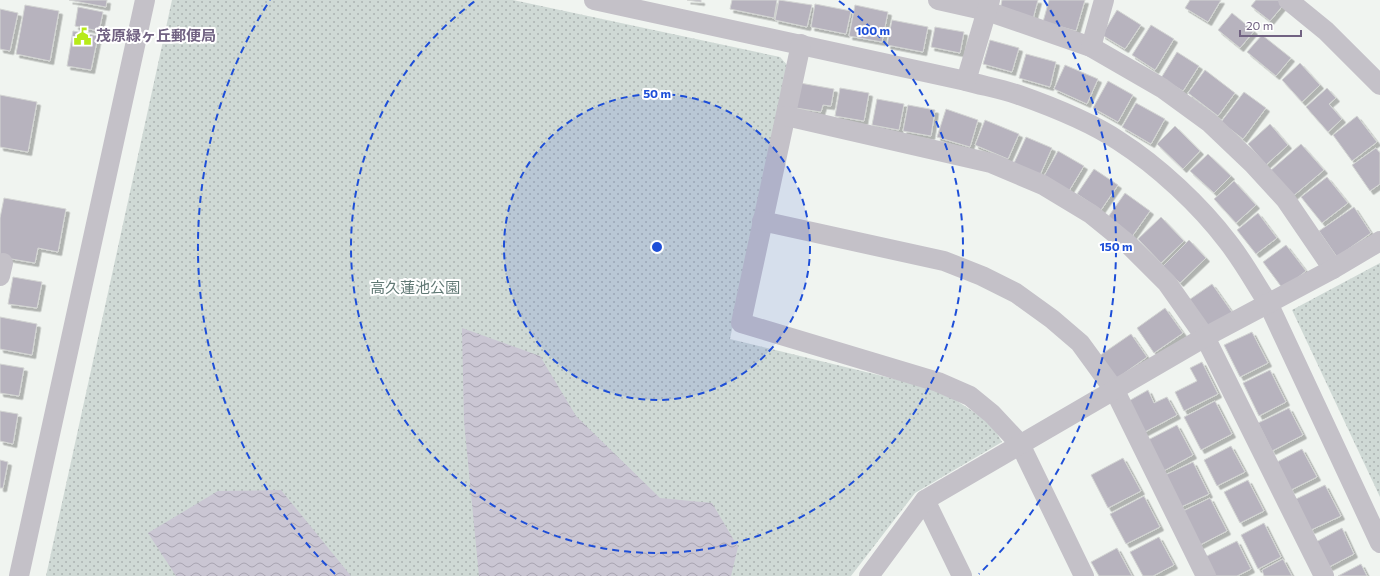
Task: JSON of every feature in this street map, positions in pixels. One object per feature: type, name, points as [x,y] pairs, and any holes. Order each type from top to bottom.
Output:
[{"type":"street","points":[[19,576],[145,0]]},
{"type":"street","points":[[938,0],[989,5],[1091,47],[1162,88],[1210,123],[1253,164],[1286,200],[1333,269]]},
{"type":"street","points":[[1091,47],[1104,0]]},
{"type":"street","points":[[1288,0],[1326,31],[1380,85]]},
{"type":"street","points":[[602,1],[966,81],[1018,95],[1073,116],[1119,141],[1160,171],[1192,202],[1228,242],[1268,303],[1380,543]]},
{"type":"street","points":[[966,81],[989,5]]},
{"type":"street","points":[[801,44],[741,323],[938,382],[970,396],[992,414],[1020,444],[1084,576]]},
{"type":"street","points":[[786,116],[991,163],[1043,185],[1091,214],[1128,244],[1166,283],[1205,337],[1324,576]]},
{"type":"street","points":[[762,221],[944,261],[982,276],[1016,293],[1052,319],[1080,343],[1115,391],[1206,576]]},
{"type":"street","points":[[868,576],[925,500],[1020,444],[1115,391],[1205,337],[1333,269],[1380,241]]},
{"type":"street","points":[[925,500],[962,576]]},
{"type":"green space","name":"高久蓮池公園","points":[[172,0],[513,0],[780,57],[788,66],[730,339],[940,390],[991,423],[1002,442],[915,493],[851,576],[46,576]]},
{"type":"green space","points":[[1380,263],[1380,497],[1292,310]]},
{"type":"water","points":[[462,328],[540,356],[576,416],[660,498],[712,503],[738,547],[731,576],[479,576],[464,421]]},
{"type":"water","points":[[281,490],[351,576],[176,576],[148,533],[218,491]]},
{"type":"building","points":[[69,0],[107,0],[106,7]]},
{"type":"building","points":[[687,0],[701,0],[701,2]]},
{"type":"building","points":[[732,0],[777,0],[774,18],[730,9]]},
{"type":"building","points":[[779,0],[812,5],[807,27],[775,20]]},
{"type":"building","points":[[1002,0],[1038,0],[1033,19],[1000,10]]},
{"type":"building","points":[[1049,0],[1085,0],[1076,31],[1043,22]]},
{"type":"building","points":[[1190,0],[1221,0],[1208,22],[1185,8]]},
{"type":"building","points":[[1256,0],[1282,0],[1285,3],[1270,21],[1251,6]]},
{"type":"building","points":[[815,4],[851,11],[846,34],[811,27]]},
{"type":"building","points":[[25,5],[59,11],[50,61],[16,54]]},
{"type":"building","points":[[855,5],[888,12],[882,42],[849,36]]},
{"type":"building","points":[[78,7],[103,12],[99,31],[75,26]]},
{"type":"building","points":[[0,9],[18,13],[10,51],[0,49]]},
{"type":"building","points":[[1117,10],[1141,25],[1125,49],[1102,35]]},
{"type":"building","points":[[1232,13],[1254,31],[1240,48],[1218,30]]},
{"type":"building","points":[[892,20],[928,27],[923,52],[887,45]]},
{"type":"building","points":[[1151,25],[1174,39],[1155,70],[1132,55]]},
{"type":"building","points":[[935,27],[964,32],[960,53],[931,47]]},
{"type":"building","points":[[73,31],[98,36],[91,70],[67,66]]},
{"type":"building","points":[[1262,35],[1291,58],[1276,76],[1247,52]]},
{"type":"building","points":[[990,40],[1019,48],[1012,72],[983,64]]},
{"type":"building","points":[[1177,52],[1199,66],[1183,91],[1161,78]]},
{"type":"building","points":[[1026,54],[1056,62],[1050,87],[1019,78]]},
{"type":"building","points":[[1300,63],[1320,85],[1302,102],[1282,80]]},
{"type":"building","points":[[1065,65],[1098,79],[1087,104],[1054,89]]},
{"type":"building","points":[[1205,70],[1235,93],[1218,116],[1188,93]]},
{"type":"building","points":[[1108,81],[1133,95],[1118,122],[1093,108]]},
{"type":"building","points":[[800,83],[834,89],[831,106],[823,105],[821,112],[796,108]]},
{"type":"building","points":[[840,88],[869,93],[864,121],[835,116]]},
{"type":"building","points":[[1327,88],[1336,98],[1329,104],[1342,119],[1328,132],[1306,107]]},
{"type":"building","points":[[1244,92],[1266,108],[1243,139],[1221,122]]},
{"type":"building","points":[[0,95],[37,102],[28,152],[0,147]]},
{"type":"building","points":[[877,99],[904,104],[899,130],[872,125]]},
{"type":"building","points":[[1136,103],[1165,119],[1151,144],[1122,127]]},
{"type":"building","points":[[908,105],[935,110],[931,136],[903,131]]},
{"type":"building","points":[[946,109],[978,120],[970,147],[937,137]]},
{"type":"building","points":[[1357,116],[1377,142],[1352,161],[1333,135]]},
{"type":"building","points":[[985,120],[1019,134],[1008,159],[975,145]]},
{"type":"building","points":[[1270,124],[1288,145],[1266,165],[1248,144]]},
{"type":"building","points":[[1175,126],[1200,151],[1183,169],[1157,144]]},
{"type":"building","points":[[1026,137],[1052,148],[1040,175],[1014,163]]},
{"type":"building","points":[[1301,144],[1324,170],[1292,197],[1270,171]]},
{"type":"building","points":[[1376,148],[1380,153],[1380,184],[1370,191],[1352,165]]},
{"type":"building","points":[[1058,151],[1084,166],[1069,191],[1044,176]]},
{"type":"building","points":[[1208,154],[1231,176],[1214,193],[1190,171]]},
{"type":"building","points":[[1094,169],[1118,185],[1101,210],[1077,194]]},
{"type":"building","points":[[1327,177],[1348,203],[1322,223],[1301,197]]},
{"type":"building","points":[[1234,181],[1256,205],[1236,223],[1214,199]]},
{"type":"building","points":[[1125,193],[1150,211],[1131,238],[1106,220]]},
{"type":"building","points":[[4,198],[66,209],[58,252],[38,248],[35,263],[0,257],[0,218]]},
{"type":"building","points":[[1354,207],[1371,233],[1337,257],[1319,231]]},
{"type":"building","points":[[1258,213],[1277,238],[1256,254],[1237,230]]},
{"type":"building","points":[[1161,217],[1184,241],[1161,263],[1138,239]]},
{"type":"building","points":[[1189,240],[1206,258],[1180,283],[1163,266]]},
{"type":"building","points":[[1286,245],[1306,271],[1283,289],[1263,262]]},
{"type":"building","points":[[13,277],[42,282],[37,308],[8,304]]},
{"type":"building","points":[[1212,284],[1234,315],[1208,333],[1186,302]]},
{"type":"building","points":[[1165,308],[1183,333],[1154,353],[1137,328]]},
{"type":"building","points":[[0,317],[37,324],[32,355],[0,349]]},
{"type":"building","points":[[1252,332],[1268,363],[1240,377],[1224,345]]},
{"type":"building","points":[[1131,334],[1147,357],[1116,379],[1099,356]]},
{"type":"building","points":[[1202,362],[1218,394],[1184,411],[1175,392],[1197,381],[1190,368]]},
{"type":"building","points":[[0,364],[24,368],[19,396],[0,393]]},
{"type":"building","points":[[1270,370],[1286,402],[1259,416],[1243,383]]},
{"type":"building","points":[[1148,390],[1154,403],[1167,397],[1177,415],[1143,433],[1127,402]]},
{"type":"building","points":[[1215,401],[1232,434],[1201,450],[1184,417]]},
{"type":"building","points":[[1289,408],[1303,435],[1272,451],[1258,423]]},
{"type":"building","points":[[0,411],[18,414],[13,444],[0,441]]},
{"type":"building","points":[[1177,425],[1193,455],[1160,473],[1144,442]]},
{"type":"building","points":[[1231,446],[1245,472],[1217,486],[1204,460]]},
{"type":"building","points":[[1302,449],[1317,477],[1291,490],[1277,462]]},
{"type":"building","points":[[1123,458],[1141,491],[1108,508],[1091,475]]},
{"type":"building","points":[[0,460],[8,462],[3,488],[0,488]]},
{"type":"building","points":[[1193,462],[1209,494],[1181,507],[1165,475]]},
{"type":"building","points":[[1248,480],[1264,511],[1240,523],[1224,492]]},
{"type":"building","points":[[1325,485],[1341,516],[1311,530],[1296,499]]},
{"type":"building","points":[[1144,496],[1160,527],[1126,544],[1110,514]]},
{"type":"building","points":[[1210,498],[1227,531],[1196,547],[1179,513]]},
{"type":"building","points":[[1264,523],[1281,557],[1258,569],[1241,535]]},
{"type":"building","points":[[1342,528],[1354,554],[1329,567],[1316,542]]},
{"type":"building","points":[[1159,537],[1174,565],[1153,576],[1143,576],[1130,552]]},
{"type":"building","points":[[1237,541],[1251,569],[1237,576],[1210,576],[1201,559]]},
{"type":"building","points":[[1117,548],[1132,576],[1099,576],[1091,562]]},
{"type":"building","points":[[1283,559],[1292,576],[1264,576],[1262,570]]},
{"type":"building","points":[[1361,564],[1367,576],[1338,576]]},
{"type":"place","name":"茂原緑ヶ丘郵便局","points":[[83,36]]}]
